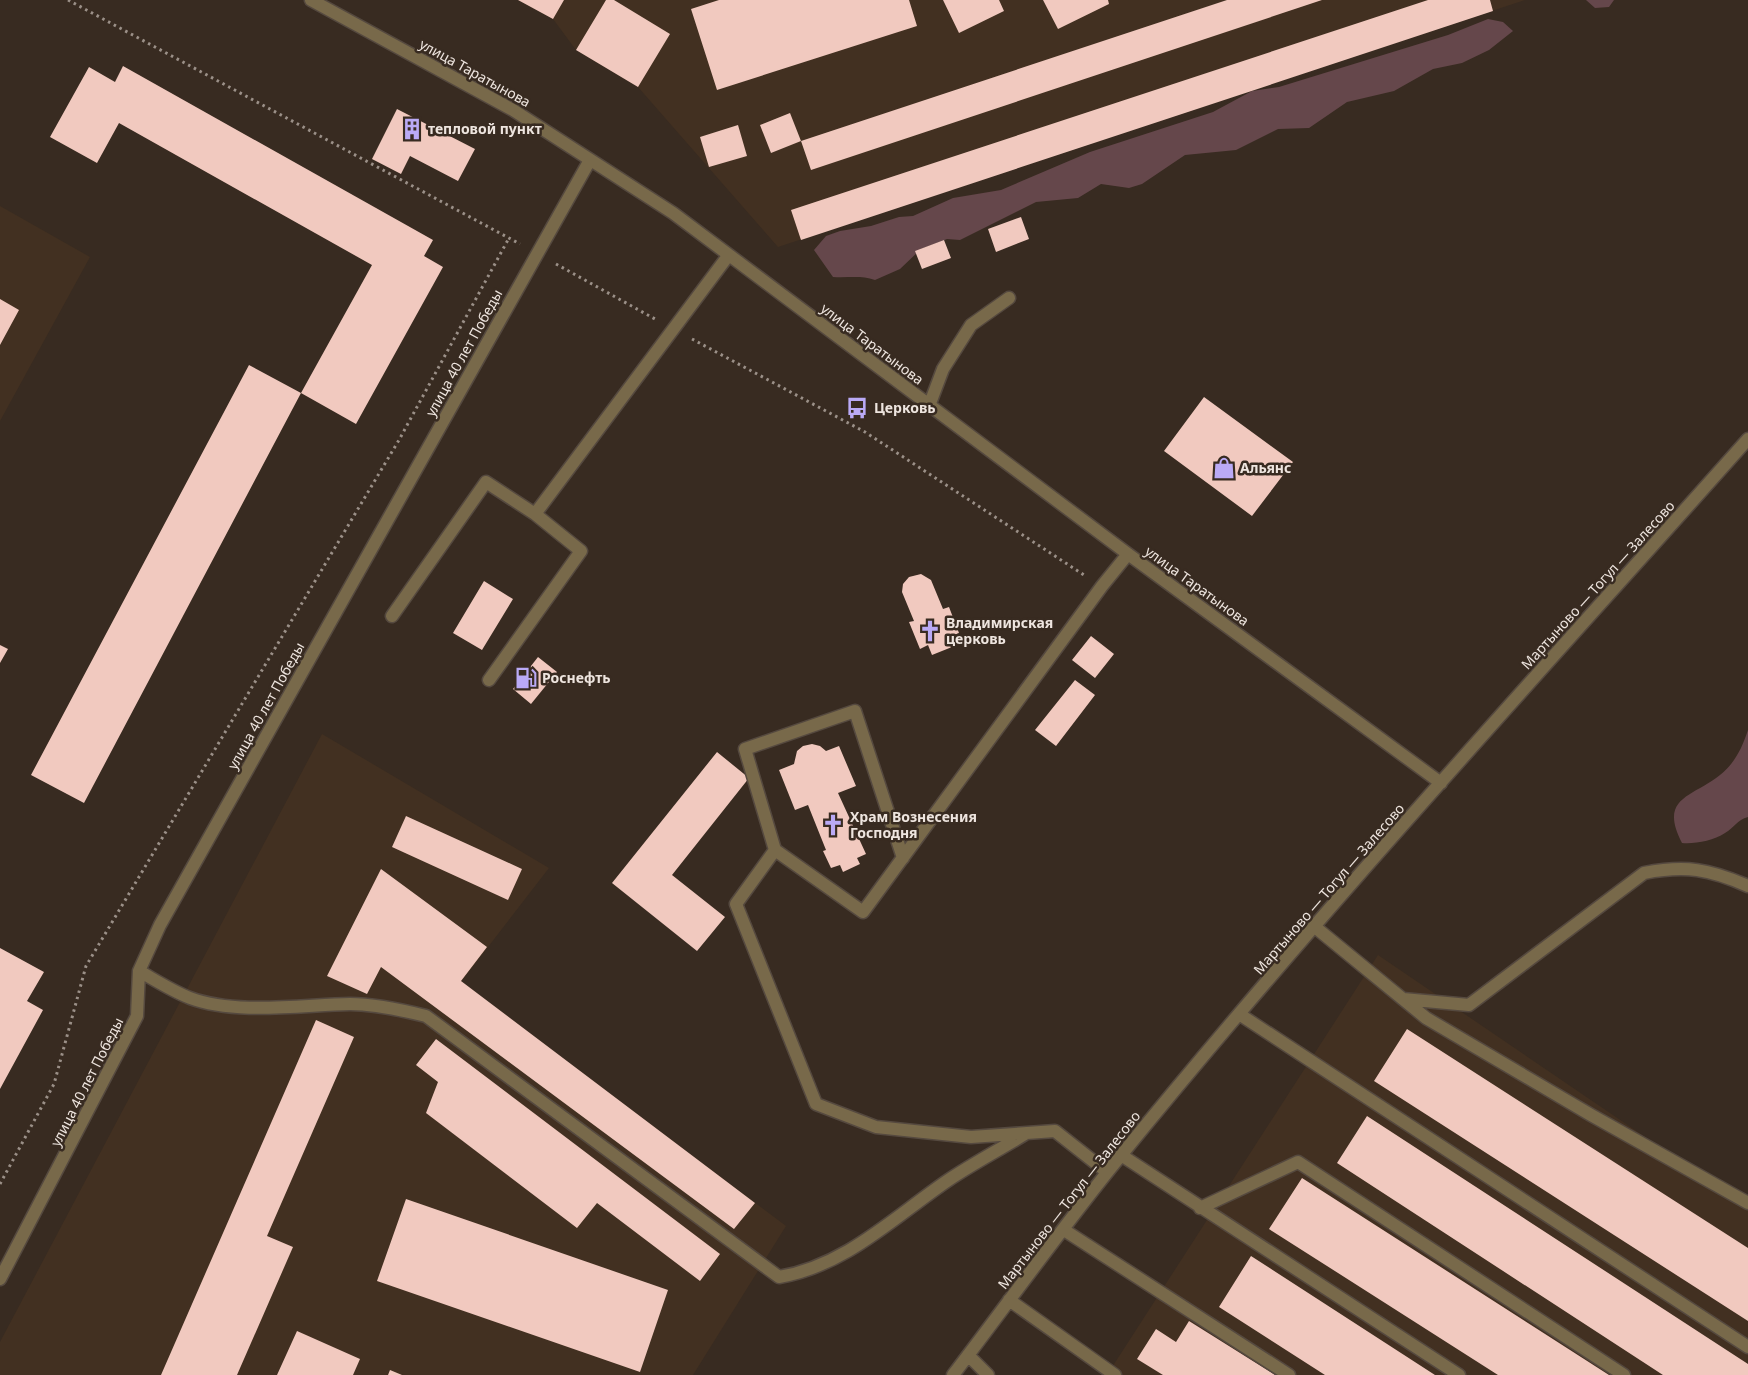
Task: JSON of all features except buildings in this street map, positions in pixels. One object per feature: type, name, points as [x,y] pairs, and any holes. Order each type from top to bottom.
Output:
[{"type":"street","name":"улица Таратынова","points":[[311,0],[513,110],[673,213],[1128,554],[1441,783]]},
{"type":"street","name":"улица 40 лет Победы","points":[[0,1279],[137,1016],[139,971],[165,917],[590,160]]},
{"type":"street","points":[[535,514],[728,256]]},
{"type":"street","points":[[929,406],[943,369],[971,325],[1009,298]]},
{"type":"street","name":"Мартыново — Тогул — Залесово","points":[[954,1375],[1107,1172],[1239,1014],[1441,783],[1748,439]]},
{"type":"street","points":[[392,616],[486,482],[535,514],[581,551],[489,680]]},
{"type":"street","points":[[903,858],[855,711],[745,749],[775,850],[863,912],[903,858],[1102,586],[1128,554]]},
{"type":"street","points":[[775,850],[736,904],[816,1104],[876,1127],[971,1137],[1055,1131],[1107,1172]]},
{"type":"street","points":[[1402,999],[1469,1005],[1644,873],[1671,868],[1717,872],[1748,886]]},
{"type":"street","points":[[1314,927],[1426,1018],[1590,1115],[1748,1203]]},
{"type":"street","points":[[139,971],[190,998],[224,1005],[353,1004],[401,1010],[426,1016],[779,1277],[804,1273],[868,1239],[947,1181],[1028,1133]]},
{"type":"street","points":[[1239,1014],[1748,1347]]},
{"type":"street","points":[[1121,1155],[1459,1375]]},
{"type":"street","points":[[1200,1208],[1298,1162],[1624,1375]]},
{"type":"street","points":[[1064,1230],[1289,1375]]},
{"type":"street","points":[[1010,1300],[1114,1375]]},
{"type":"street","points":[[968,1355],[988,1375]]},
{"type":"path","points":[[68,0],[865,432],[1102,586]]},
{"type":"path","points":[[0,1184],[54,1084],[86,966],[394,449],[509,238]]},
{"type":"shaded area","points":[[518,0],[1525,0],[778,247],[638,87],[576,50],[553,19]]},
{"type":"shaded area","points":[[1586,0],[1614,0],[1609,7],[1595,8]]},
{"type":"shaded area","points":[[1488,19],[1503,22],[1513,31],[1489,50],[1462,63],[1433,69],[1394,91],[1347,102],[1309,128],[1278,129],[1236,150],[1185,155],[1142,184],[1129,188],[1101,184],[1078,198],[1036,202],[960,240],[947,239],[921,249],[900,269],[875,280],[860,277],[833,277],[814,250],[826,236],[840,231],[871,226],[899,217],[913,216],[953,198],[1001,190],[1090,152],[1213,112],[1252,91],[1279,87],[1448,35]]},
{"type":"shaded area","points":[[0,206],[90,257],[0,421]]},
{"type":"shaded area","points":[[1748,730],[1748,817],[1720,836],[1710,840],[1682,843],[1674,816],[1676,807],[1682,800],[1720,775],[1730,765],[1740,749]]},
{"type":"shaded area","points":[[322,734],[549,868],[461,982],[786,1226],[693,1375],[0,1375],[0,1342]]},
{"type":"shaded area","points":[[1378,955],[1748,1207],[1748,1375],[1107,1375]]},
{"type":"place","name":"тепловой пункт","points":[[412,129]]},
{"type":"place","name":"Церковь","points":[[857,408]]},
{"type":"place","name":"Альянс","points":[[1224,468]]},
{"type":"place","name":"Владимирская церковь","points":[[930,631]]},
{"type":"place","name":"Роснефть","points":[[526,678]]},
{"type":"place","name":"Храм Вознесения Господня","points":[[833,825]]}]
